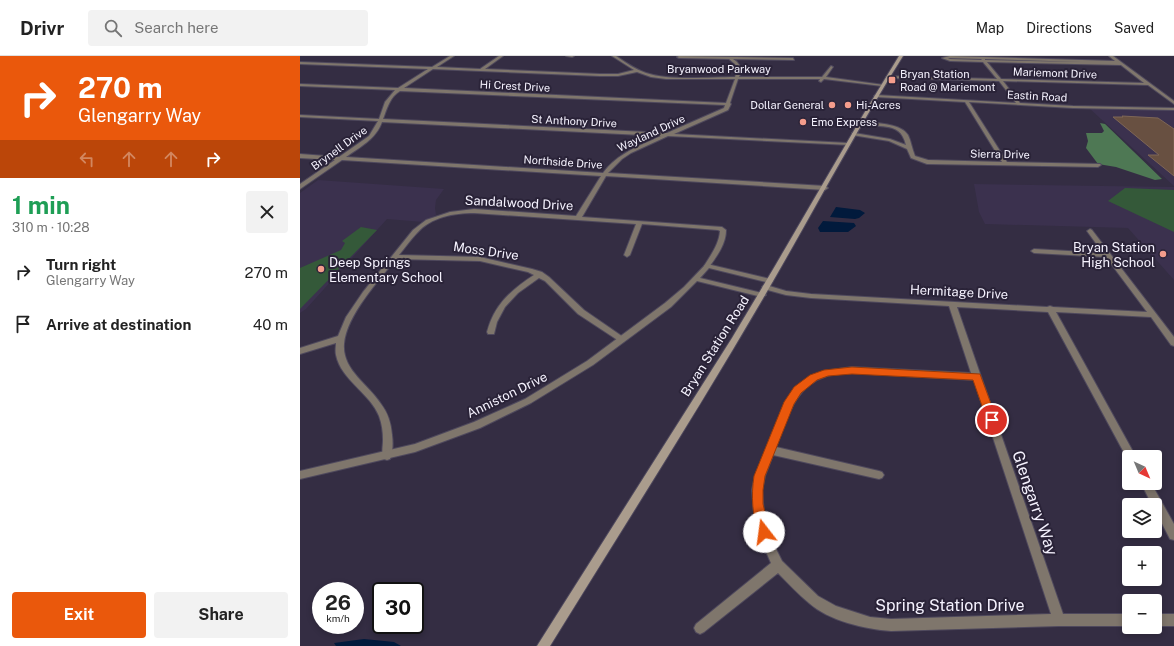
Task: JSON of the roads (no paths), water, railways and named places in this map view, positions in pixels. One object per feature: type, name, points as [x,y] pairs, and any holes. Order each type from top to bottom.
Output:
[{"type":"main road","name":"Bryan Station Road","points":[[543,646],[766,288],[825,188],[860,122],[901,56]]},
{"type":"street","name":"Brynell Drive","points":[[300,187],[372,137],[378,128],[387,101],[399,90],[452,56]]},
{"type":"street","points":[[481,70],[501,56]]},
{"type":"street","name":"Bryanwood Parkway","points":[[614,56],[636,71],[647,75],[666,78],[805,79],[881,86]]},
{"type":"street","points":[[728,56],[740,68],[729,104]]},
{"type":"street","points":[[679,57],[728,56],[794,59]]},
{"type":"street","points":[[894,56],[901,56]]},
{"type":"street","points":[[1112,56],[1174,103]]},
{"type":"street","points":[[1014,103],[982,60],[948,57],[944,58],[950,60],[982,60],[1121,63]]},
{"type":"street","points":[[300,63],[607,75],[636,71]]},
{"type":"street","points":[[821,80],[831,67]]},
{"type":"street","name":"Mariemont Drive","points":[[888,76],[1147,83]]},
{"type":"street","points":[[997,79],[1019,104]]},
{"type":"street","name":"Hi Crest Drive","points":[[300,85],[729,104]]},
{"type":"street","name":"Eastin Road","points":[[876,96],[1019,104],[1174,109]]},
{"type":"street","points":[[966,101],[1006,164]]},
{"type":"street","name":"Wayland Drive","points":[[578,218],[604,175],[612,165],[624,155],[722,112],[729,104]]},
{"type":"street","name":"St Anthony Drive","points":[[300,116],[848,144]]},
{"type":"street","name":"Sierra Drive","points":[[860,122],[892,127],[901,130],[905,136],[908,148],[916,159],[927,162],[1098,166]]},
{"type":"street","name":"Sierra Drive","points":[[854,134],[890,140],[908,148]]},
{"type":"street","name":"Northside Drive","points":[[300,156],[825,188]]},
{"type":"street","name":"Sandalwood Drive","points":[[387,456],[389,439],[385,416],[371,396],[348,372],[341,361],[341,338],[353,310],[419,227],[431,219],[449,213],[474,211],[718,227],[722,229]]},
{"type":"street","points":[[627,255],[640,222]]},
{"type":"street","name":"Anniston Drive","points":[[300,475],[387,456],[446,437],[508,411],[570,377],[668,304],[696,279],[707,266],[717,250],[723,235],[722,229]]},
{"type":"street","points":[[1090,231],[1174,343]]},
{"type":"street","points":[[1034,251],[1108,255]]},
{"type":"street","name":"Moss Drive","points":[[394,257],[480,259],[520,267],[540,274],[581,312],[622,339]]},
{"type":"street","points":[[707,266],[766,288]]},
{"type":"street","points":[[491,332],[495,317],[504,302],[513,293],[540,274]]},
{"type":"street","points":[[696,279],[766,288]]},
{"type":"street","name":"Hermitage Drive","points":[[766,288],[794,295],[1153,314]]},
{"type":"street","name":"Glengarry Way","points":[[952,304],[1059,620]]},
{"type":"street","points":[[1050,308],[1127,450]]},
{"type":"street","points":[[300,351],[341,338]]},
{"type":"street","name":"Spring Station Drive","points":[[977,377],[852,370],[821,375],[808,381],[798,390],[789,402],[760,476],[757,490],[758,504],[764,532],[778,565],[814,600],[833,611],[870,623],[891,625],[1059,620],[1122,620]]},
{"type":"street","points":[[771,450],[879,476]]},
{"type":"street","points":[[1150,490],[1174,535]]},
{"type":"street","points":[[700,628],[778,565]]},
{"type":"street","points":[[1162,620],[1174,620]]},
{"type":"water","points":[[836,207],[860,210],[865,213],[859,218],[855,219],[830,217]]},
{"type":"water","points":[[823,221],[854,223],[856,226],[848,232],[820,232],[818,228]]},
{"type":"water","points":[[364,639],[394,642],[401,646],[336,646],[334,643]]},
{"type":"place","name":"Bryan Station Road @ Mariemont","points":[[892,80]]},
{"type":"place","name":"Dollar General","points":[[832,105]]},
{"type":"place","name":"Hi-Acres","points":[[848,105]]},
{"type":"place","name":"Emo Express","points":[[803,122]]},
{"type":"place","name":"Bryan Station High School","points":[[1163,254]]},
{"type":"place","name":"Deep Springs Elementary School","points":[[321,269]]}]
